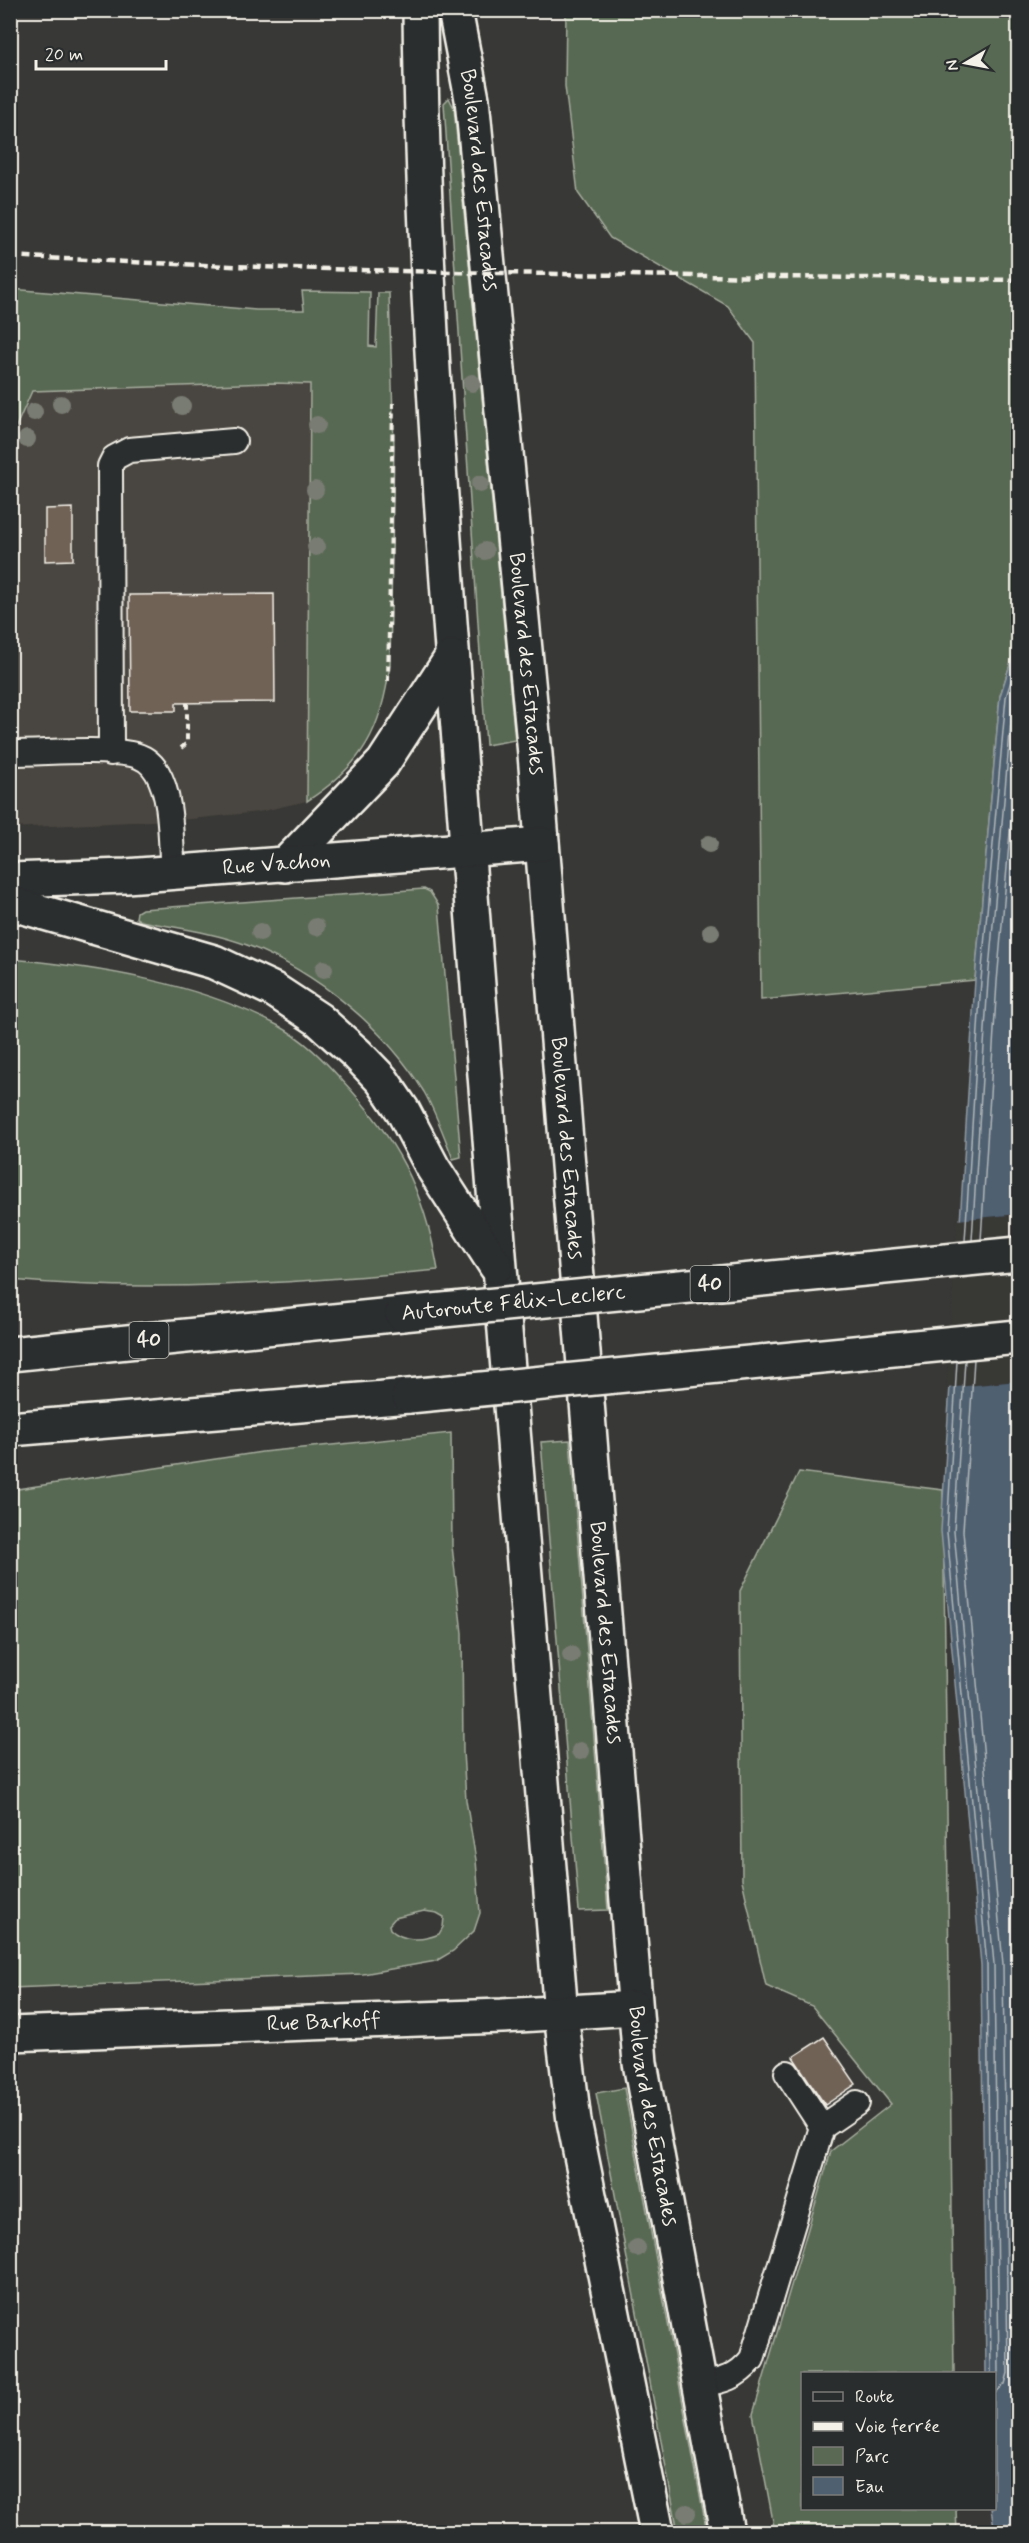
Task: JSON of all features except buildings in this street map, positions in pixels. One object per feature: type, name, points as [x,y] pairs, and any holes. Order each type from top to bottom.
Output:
[{"type":"main road","name":"Boulevard des Estacades","points":[[420,10],[421,99],[452,657],[498,1270],[561,2014],[574,2121],[657,2532]]},
{"type":"main road","name":"Boulevard des Estacades","points":[[455,10],[472,99],[542,844],[635,2008],[646,2101],[727,2532]]},
{"type":"main road","points":[[285,865],[383,763],[452,657]]},
{"type":"main road","name":"Rue Vachon","points":[[10,880],[285,865],[467,852],[542,844]]},
{"type":"main road","points":[[10,903],[214,962],[274,990],[318,1019],[370,1066],[392,1095],[433,1168],[498,1270]]},
{"type":"main road","name":"Autoroute Félix-Leclerc","points":[[10,1354],[1018,1254]]},
{"type":"main road","points":[[10,1429],[243,1412],[1018,1337]]},
{"type":"main road","points":[[10,1448],[243,1412]]},
{"type":"main road","name":"Rue Barkoff","points":[[10,2034],[561,2014],[635,2008]]},
{"type":"lane","points":[[111,753],[110,466],[120,453],[129,450],[234,441]]},
{"type":"lane","points":[[10,753],[133,754],[147,760],[157,773],[166,809],[173,872]]},
{"type":"lane","points":[[787,2073],[822,2127]]},
{"type":"lane","points":[[699,2385],[731,2378],[740,2373],[752,2359],[822,2127],[857,2103]]},
{"type":"path","points":[[187,703],[187,743]]},
{"type":"shaded area","points":[[273,383],[310,384],[307,801],[259,812],[192,819],[11,828],[10,438],[32,391]]},
{"type":"green space","points":[[566,11],[1018,11],[1018,640],[1000,696],[975,980],[761,1000],[755,343],[728,306],[610,238],[578,193],[565,86]]},
{"type":"green space","points":[[449,98],[454,108],[515,740],[486,745],[444,103]]},
{"type":"green space","points":[[11,289],[256,310],[304,310],[302,291],[370,292],[369,346],[376,347],[378,293],[389,293],[394,446],[390,664],[382,708],[366,743],[356,759],[342,774],[307,801],[310,384],[273,383],[32,391],[11,438]]},
{"type":"green space","points":[[424,889],[430,892],[439,906],[461,1157],[453,1159],[428,1100],[408,1068],[369,1024],[347,1005],[299,970],[247,945],[136,918],[137,912],[142,909]]},
{"type":"green space","points":[[10,959],[113,972],[182,988],[248,1011],[297,1037],[320,1057],[361,1101],[393,1144],[425,1214],[438,1270],[224,1285],[117,1286],[11,1280]]},
{"type":"green space","points":[[451,1433],[452,1546],[462,1633],[463,1752],[466,1800],[476,1860],[480,1913],[474,1931],[453,1951],[436,1961],[363,1974],[11,1988],[11,1490],[262,1452]],"holes":[[[424,1911],[437,1913],[444,1917],[443,1927],[439,1934],[413,1939],[401,1936],[390,1929],[389,1925],[395,1918]]]},
{"type":"green space","points":[[570,1440],[608,1910],[579,1911],[541,1442]]},
{"type":"green space","points":[[799,1472],[943,1490],[954,2372],[801,2372],[801,2510],[956,2510],[957,2532],[775,2532],[753,2414],[831,2151],[891,2104],[812,2006],[766,1986],[742,1880],[740,1591]]},
{"type":"green space","points":[[624,2088],[707,2532],[678,2532],[596,2093]]},
{"type":"water","points":[[1018,640],[1018,2532],[995,2532],[991,2510],[996,2510],[996,2372],[986,2372],[981,1965],[941,1531],[975,980],[1000,696]]},
{"type":"pier","points":[[1018,1214],[1018,1381],[946,1388],[957,1220]]},
{"type":"railway","points":[[10,256],[388,271],[1018,280]]}]
